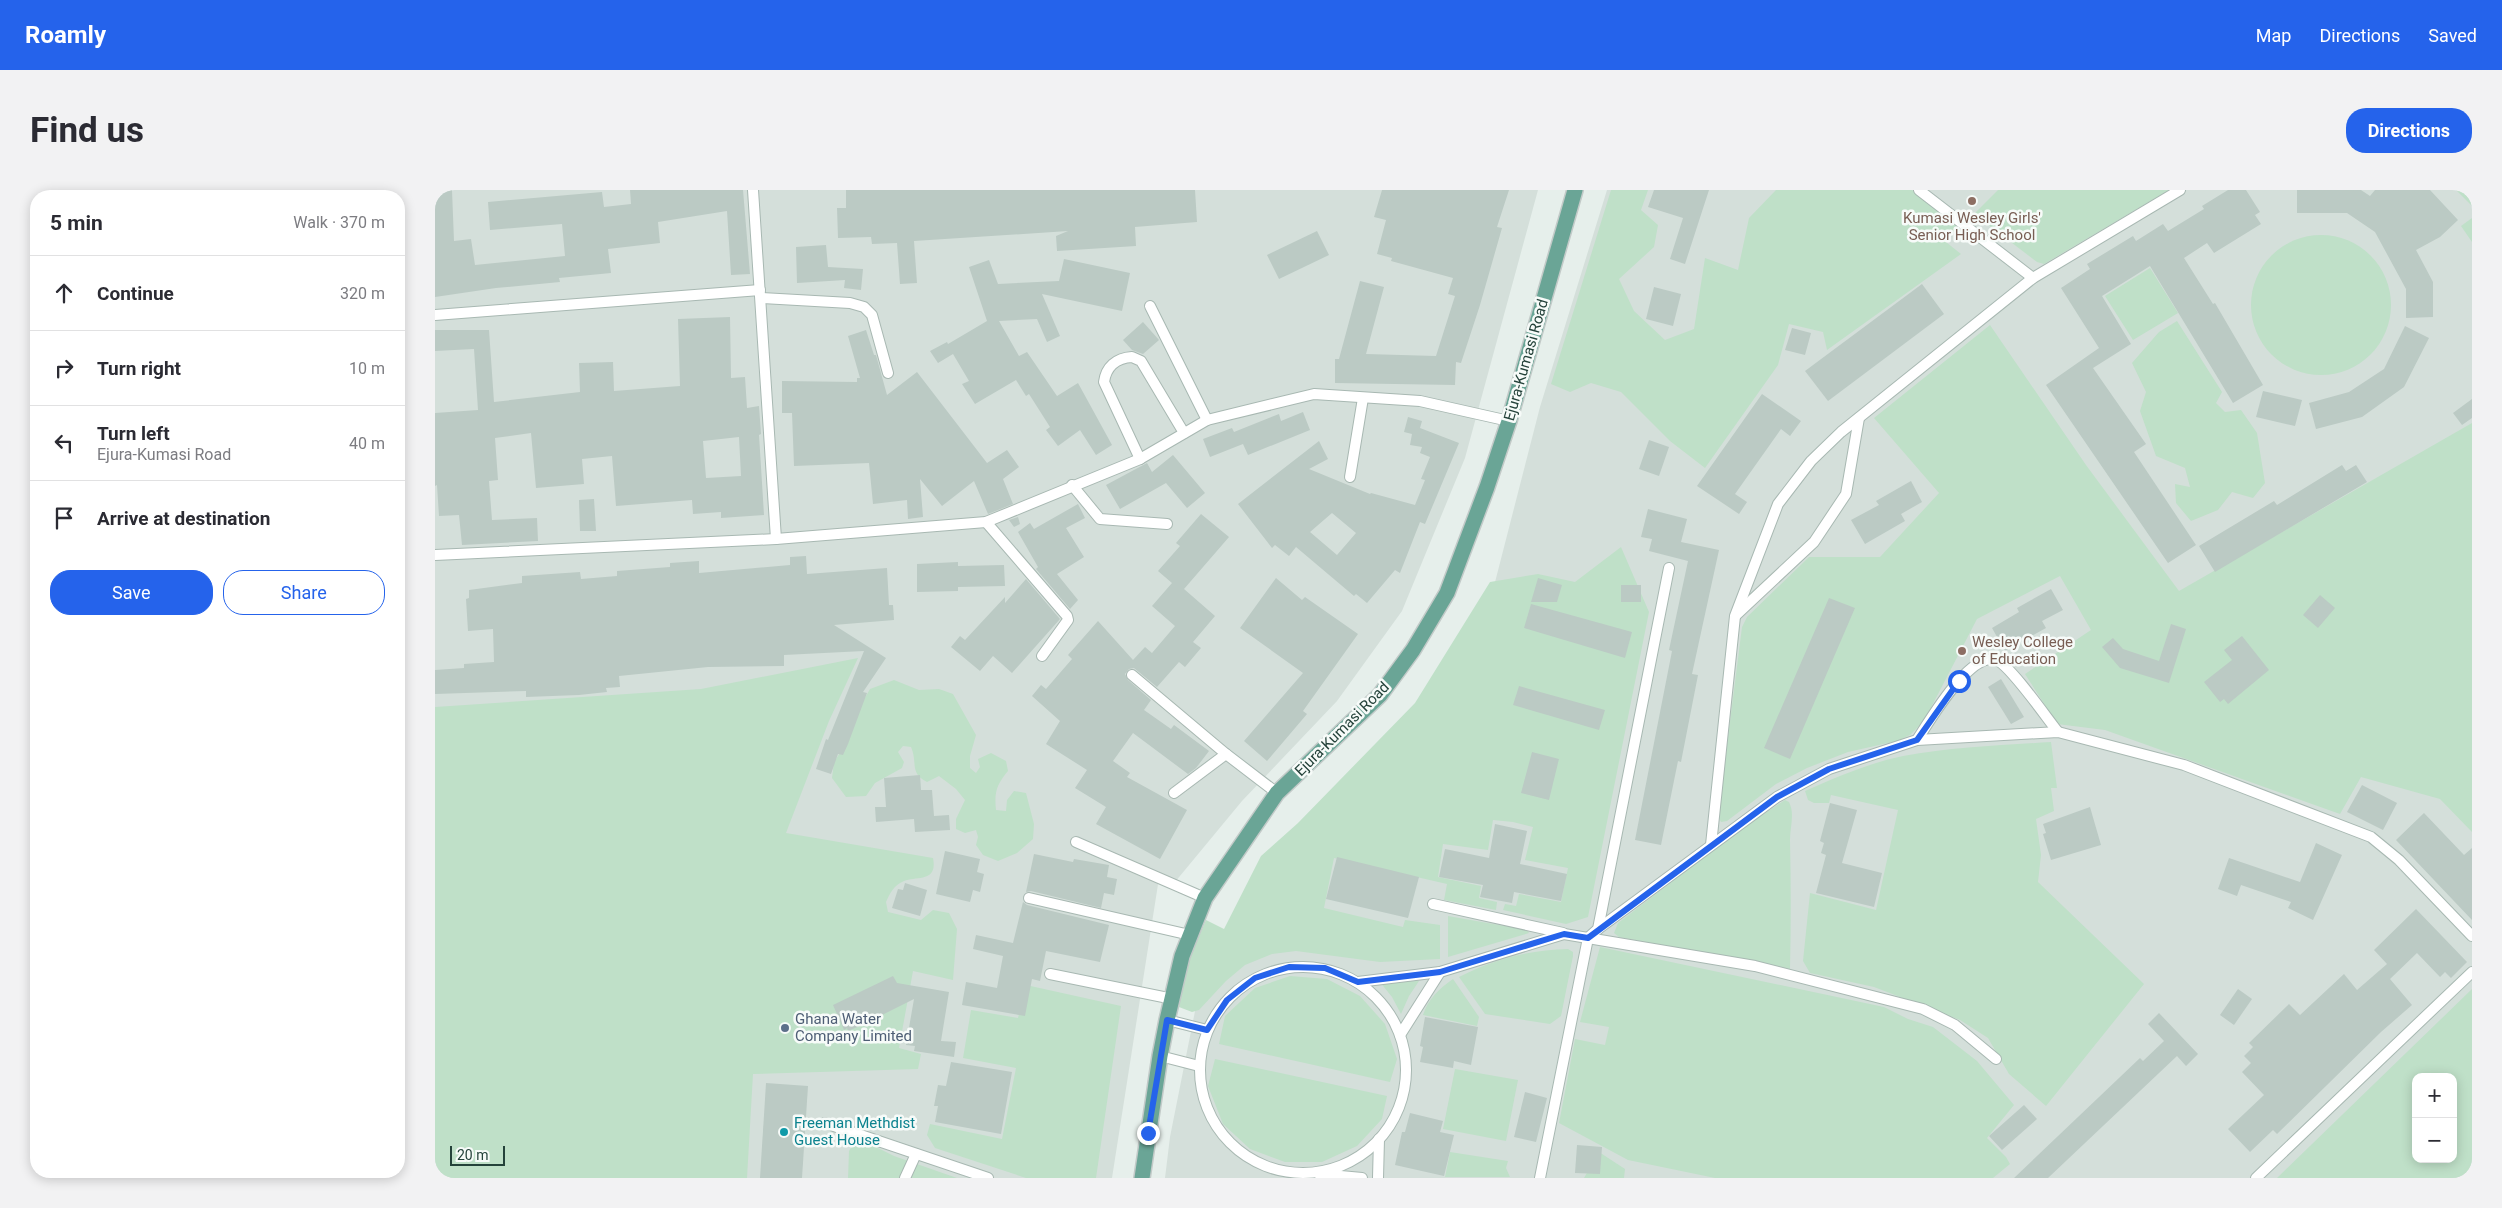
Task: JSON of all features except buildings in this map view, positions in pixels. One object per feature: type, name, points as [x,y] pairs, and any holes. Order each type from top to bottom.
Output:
[{"type":"main road","name":"Ejura-Kumasi Road","points":[[1142,1178],[1167,1020],[1182,956],[1205,898],[1277,793],[1380,695],[1413,650],[1447,593],[1487,487],[1509,421],[1575,190]]},
{"type":"lane","points":[[753,190],[776,540]]},
{"type":"lane","points":[[1919,190],[2033,278]]},
{"type":"lane","points":[[1711,846],[1735,616],[1778,504],[1811,461],[1859,418],[2033,278],[2180,190]]},
{"type":"lane","points":[[435,315],[761,294],[850,303],[864,307],[872,315],[888,373]]},
{"type":"lane","points":[[1149,306],[1207,420]]},
{"type":"lane","points":[[1140,459],[1104,382],[1105,374],[1116,362],[1132,357],[1141,361],[1184,433]]},
{"type":"lane","points":[[435,555],[776,540],[986,522],[1007,515],[1072,485],[1140,459],[1207,420],[1314,394],[1420,401],[1509,421]]},
{"type":"lane","points":[[1350,477],[1363,398]]},
{"type":"lane","points":[[1735,616],[1814,542],[1846,494],[1859,418]]},
{"type":"lane","points":[[1072,485],[1100,519],[1167,524]]},
{"type":"lane","points":[[986,522],[1067,616],[1068,620],[1042,656]]},
{"type":"lane","points":[[1597,929],[1669,568]]},
{"type":"lane","points":[[1917,740],[1959,681],[1974,664],[1986,659],[1997,660],[2009,672],[2058,732]]},
{"type":"lane","points":[[1132,675],[1226,754],[1277,793]]},
{"type":"lane","points":[[1540,1178],[1588,938],[1597,929],[1777,797],[1829,769],[1917,740],[2058,732],[2184,765],[2371,837],[2399,860],[2472,936]]},
{"type":"lane","points":[[1174,793],[1226,754]]},
{"type":"lane","points":[[1076,842],[1205,898]]},
{"type":"lane","points":[[1029,898],[1190,935]]},
{"type":"lane","points":[[1433,904],[1564,934],[1755,966],[1923,1009],[1955,1026],[1997,1059]]},
{"type":"lane","points":[[1358,982],[1440,972],[1564,934]]},
{"type":"lane","points":[[1301,1172],[1330,1169],[1357,1157],[1379,1139],[1394,1117],[1403,1093],[1406,1064],[1400,1035],[1384,1005],[1358,982],[1325,968],[1289,967],[1255,978],[1227,1000],[1207,1030],[1201,1048],[1199,1066],[1203,1098],[1217,1128],[1239,1152],[1268,1167],[1301,1172],[1362,1178]]},
{"type":"lane","points":[[1400,1035],[1440,972]]},
{"type":"lane","points":[[2256,1178],[2472,972]]},
{"type":"lane","points":[[1051,974],[1173,999]]},
{"type":"lane","points":[[1167,1020],[1207,1030]]},
{"type":"lane","points":[[1160,1056],[1199,1066]]},
{"type":"lane","points":[[825,1123],[988,1178]]},
{"type":"lane","points":[[1378,1178],[1379,1139]]},
{"type":"lane","points":[[905,1178],[916,1154]]},
{"type":"shaded area","points":[[435,190],[1538,190],[1465,458],[1402,611],[1337,701],[1242,801],[1175,882],[1159,878],[1112,1178],[435,1178]]},
{"type":"shaded area","name":"Wesley College of Education","points":[[1607,190],[2472,190],[2472,1178],[1165,1178],[1170,1137],[1200,986],[1412,712],[1493,590],[1540,407]]},
{"type":"green space","points":[[1611,190],[1648,190],[1641,210],[1658,225],[1654,247],[1619,279],[1634,311],[1665,340],[1694,329],[1705,258],[1738,270],[1749,218],[1776,190],[1912,190],[1958,226],[1946,242],[1961,254],[1827,350],[1823,332],[1789,324],[1778,365],[1705,468],[1670,441],[1621,392],[1591,383],[1570,392],[1551,384]]},
{"type":"green space","points":[[1998,190],[2169,190],[2044,264],[2037,262],[1974,214]]},
{"type":"green space","points":[[2456,190],[2472,190],[2472,206]]},
{"type":"green space","points":[[2472,218],[2472,242],[2461,226]]},
{"type":"green space","points":[[2321,235],[2335,236],[2348,240],[2360,246],[2371,255],[2380,266],[2386,278],[2390,291],[2390,319],[2386,332],[2380,344],[2371,355],[2360,364],[2348,370],[2335,374],[2321,375],[2307,374],[2294,370],[2282,364],[2271,355],[2262,344],[2256,332],[2252,319],[2251,305],[2252,291],[2256,278],[2262,266],[2271,255],[2282,246],[2294,240],[2307,236]]},
{"type":"green space","points":[[2150,268],[2178,313],[2133,340],[2105,296]]},
{"type":"green space","points":[[2177,321],[2222,392],[2216,403],[2225,412],[2241,410],[2257,433],[2265,483],[2253,498],[2232,492],[2218,510],[2191,521],[2176,503],[2175,484],[2190,487],[2185,468],[2156,456],[2140,411],[2146,392],[2132,363],[2159,332]]},
{"type":"green space","points":[[1990,325],[2086,465],[2179,591],[2472,423],[2472,832],[2440,799],[2361,777],[2340,814],[2105,730],[2057,724],[2025,674],[2091,630],[2060,576],[1977,619],[1924,721],[1910,735],[1897,741],[1848,752],[1807,768],[1776,784],[1727,821],[1721,822],[1718,816],[1742,627],[1747,617],[1809,557],[1880,557],[1939,493],[1874,418]]},
{"type":"green space","points":[[1621,547],[1649,612],[1588,917],[1566,924],[1503,910],[1505,904],[1516,906],[1519,894],[1561,902],[1568,868],[1525,860],[1533,827],[1493,820],[1488,850],[1443,844],[1438,877],[1481,886],[1479,898],[1497,902],[1496,910],[1444,900],[1447,884],[1334,858],[1324,908],[1403,927],[1405,920],[1440,925],[1440,959],[1380,962],[1296,951],[1272,954],[1245,965],[1226,981],[1199,1010],[1192,1012],[1179,1007],[1185,969],[1206,920],[1224,929],[1261,856],[1298,823],[1415,703],[1490,582],[1538,574],[1575,582]]},
{"type":"green space","name":"Ghana Water Company Limited","points":[[858,658],[829,721],[786,833],[933,858],[934,866],[929,875],[904,881],[893,890],[886,902],[888,912],[921,920],[933,910],[949,913],[957,929],[953,980],[913,971],[899,1048],[921,1054],[918,1069],[753,1074],[747,1178],[435,1178],[435,707],[701,689]]},
{"type":"green space","points":[[894,680],[919,690],[939,689],[953,694],[976,735],[970,756],[970,768],[976,773],[980,767],[978,759],[991,753],[1006,761],[1008,771],[997,789],[995,798],[996,810],[1006,811],[1007,800],[1014,791],[1026,793],[1034,824],[1033,839],[1017,853],[998,861],[983,855],[976,845],[978,837],[976,830],[965,833],[956,829],[956,819],[965,800],[956,789],[939,776],[927,782],[921,779],[916,771],[911,747],[903,746],[898,752],[904,762],[902,768],[875,783],[866,796],[846,797],[832,778],[834,762],[843,748],[855,715],[870,689]]},
{"type":"green space","points":[[2051,742],[2057,788],[2051,788],[2054,811],[2036,819],[2041,855],[2038,882],[2144,984],[2046,1106],[2009,1074],[1988,1038],[1960,1020],[1874,987],[1810,973],[1803,961],[1810,893],[1876,910],[1898,810],[1831,795],[1829,803],[1814,803],[1808,800],[1805,791],[1865,766],[1903,756],[1958,748]]},
{"type":"green space","points":[[1785,800],[1789,802],[1792,816],[1790,840],[1790,969],[1619,937],[1614,933],[1618,923],[1742,828]]},
{"type":"green space","points":[[1448,916],[1527,930],[1529,933],[1448,957]]},
{"type":"green space","points":[[1600,947],[1884,1007],[1908,1019],[1933,1027],[1977,1061],[2014,1105],[1987,1138],[2006,1157],[2010,1164],[1993,1178],[1715,1178],[1628,1160],[1559,1123],[1575,1039],[1605,1045],[1609,1027],[1580,1022]]},
{"type":"green space","points":[[1568,949],[1573,952],[1573,956],[1561,1016],[1550,1024],[1485,1014],[1459,977],[1499,960],[1539,951]]},
{"type":"green space","points":[[1290,976],[1327,979],[1360,996],[1385,1024],[1397,1059],[1390,1082],[1219,1044],[1225,1016],[1255,988]]},
{"type":"green space","points":[[1453,979],[1479,1017],[1477,1026],[1423,1015],[1435,995]]},
{"type":"green space","points":[[1419,981],[1409,996],[1401,1014],[1392,997],[1380,982]]},
{"type":"green space","points":[[1026,985],[1121,1006],[1096,1178],[1026,1178],[935,1148],[927,1135],[930,1124],[1002,1139],[1016,1068],[963,1058],[971,1010],[1018,1018]]},
{"type":"green space","points":[[2472,989],[2472,1178],[2277,1178]]},
{"type":"green space","points":[[1215,1059],[1387,1096],[1382,1119],[1357,1146],[1322,1162],[1285,1162],[1250,1149],[1223,1124],[1208,1086]]},
{"type":"green space","points":[[1455,1069],[1518,1080],[1506,1141],[1443,1129]]},
{"type":"green space","points":[[866,1142],[894,1156],[957,1178],[848,1178],[849,1151],[854,1143]]},
{"type":"green space","points":[[1450,1152],[1508,1161],[1506,1168],[1510,1177],[1445,1177]]},
{"type":"green space","points":[[1599,1152],[1625,1169],[1624,1178],[1584,1178]]},
{"type":"place","name":"Kumasi Wesley Girls' Senior High School","points":[[1972,201]]},
{"type":"place","name":"Wesley College of Education","points":[[1962,651]]},
{"type":"place","name":"Ghana Water Company Limited","points":[[785,1028]]},
{"type":"place","name":"Freeman Methdist Guest House","points":[[784,1132]]},
{"type":"route","points":[[1148,1133],[1167,1020],[1207,1030],[1227,1000],[1255,978],[1289,967],[1325,968],[1358,982],[1440,972],[1564,934],[1588,938],[1597,929],[1777,797],[1829,769],[1917,740],[1935,712],[1959,681]]}]
